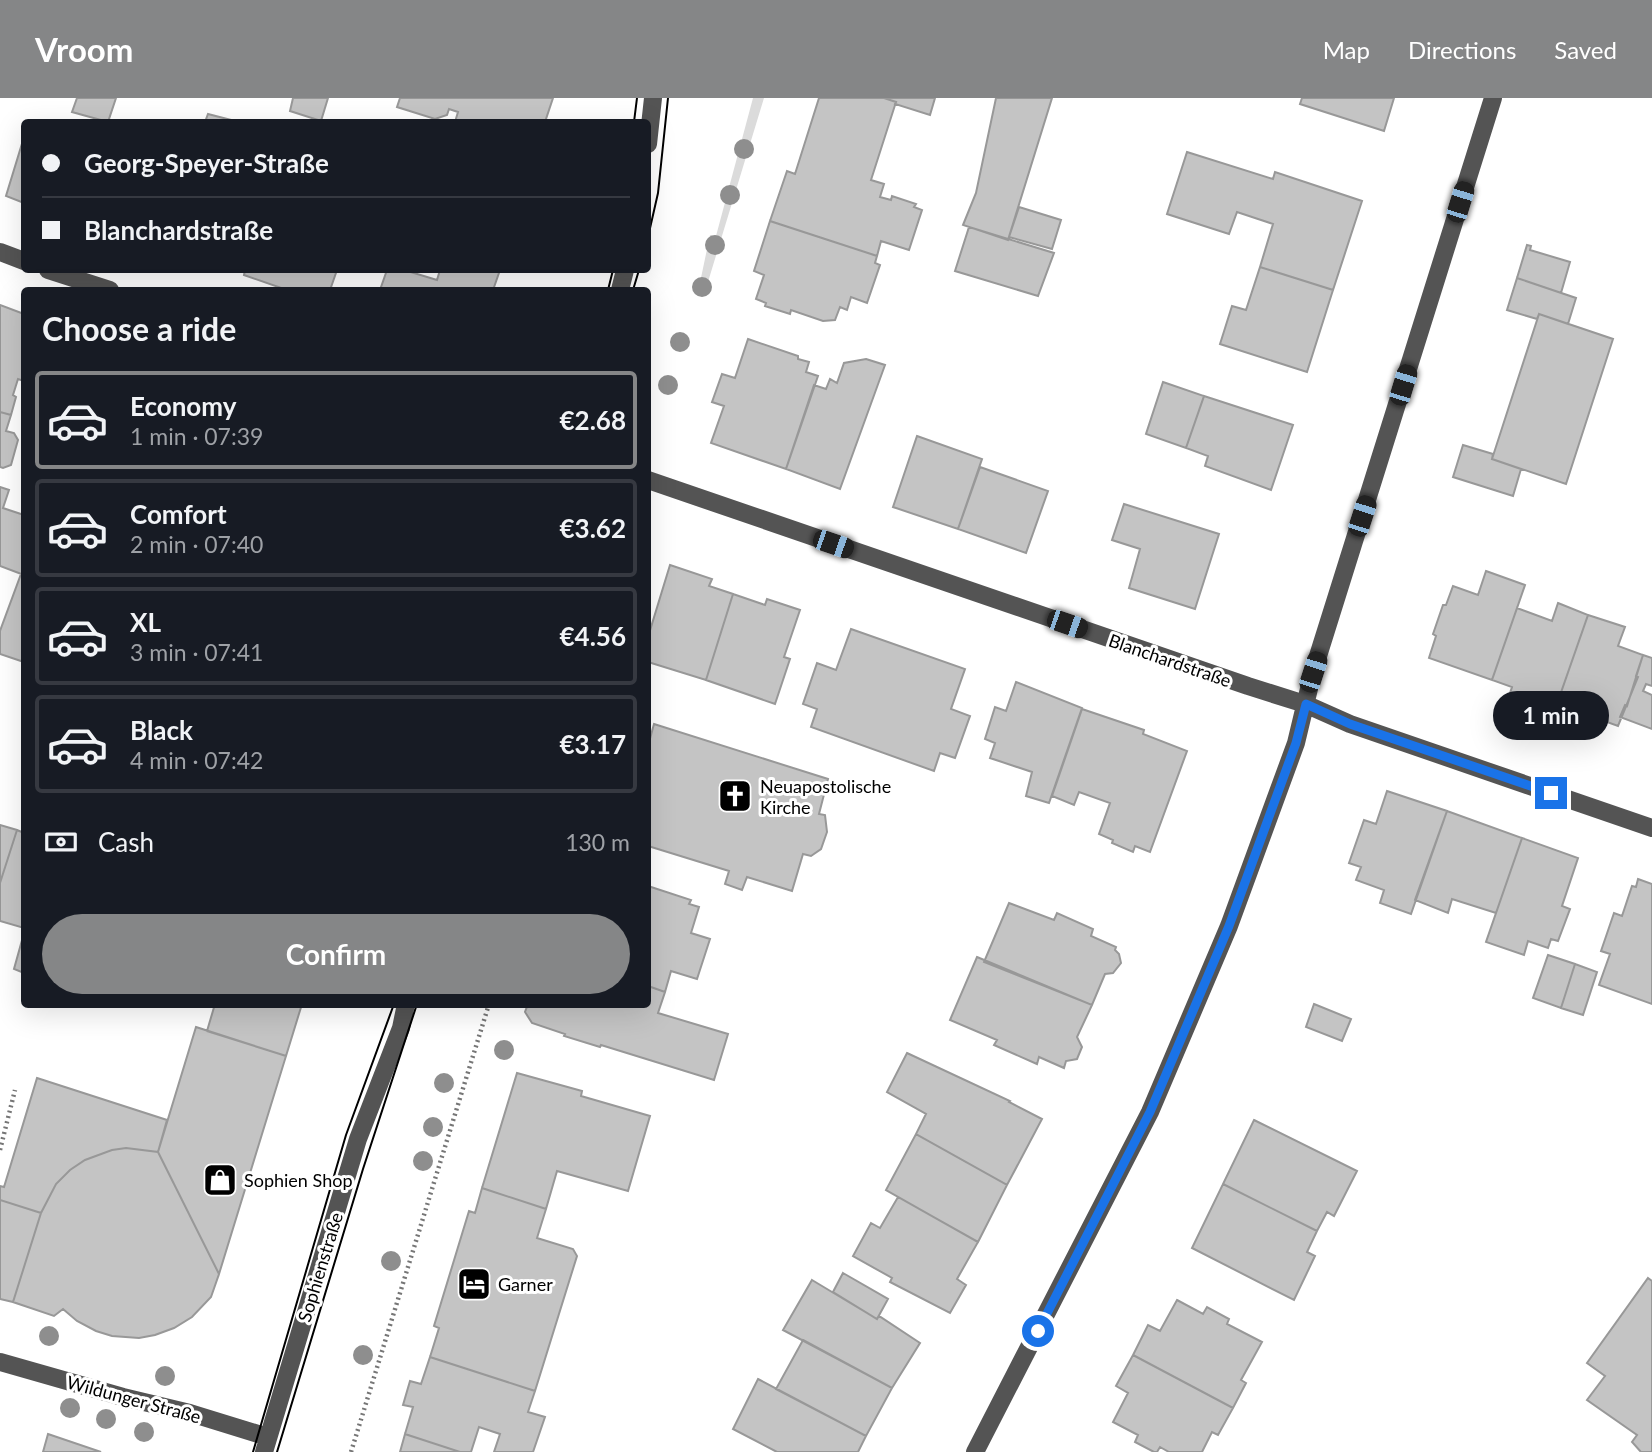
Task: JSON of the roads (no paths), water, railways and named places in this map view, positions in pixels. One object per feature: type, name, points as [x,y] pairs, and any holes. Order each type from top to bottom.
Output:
[{"type":"street","points":[[651,119],[653,98]]},
{"type":"street","points":[[975,1452],[1150,1112],[1229,926],[1296,743],[1313,672],[1493,98]]},
{"type":"street","points":[[0,252],[21,260]]},
{"type":"street","points":[[57,273],[101,287]]},
{"type":"street","name":"Blanchardstraße","points":[[651,481],[1306,704],[1350,724],[1652,828]]},
{"type":"street","name":"Sophienstraße","points":[[266,1445],[358,1139],[406,1008]]},
{"type":"street","name":"Wildunger Straße","points":[[0,1362],[190,1413],[266,1445]]},
{"type":"tram line","points":[[634,119],[637,98]]},
{"type":"tram line","points":[[651,224],[658,193],[668,98]]},
{"type":"tram line","points":[[609,287],[612,273]]},
{"type":"tram line","points":[[634,287],[638,273]]},
{"type":"tram line","points":[[253,1452],[346,1135],[393,1008]]},
{"type":"tram line","points":[[277,1452],[363,1169],[416,1008]]},
{"type":"place","name":"Neuapostolische Kirche","points":[[735,796]]},
{"type":"place","name":"Sophien Shop","points":[[220,1180]]},
{"type":"place","name":"Garner","points":[[474,1284]]}]
